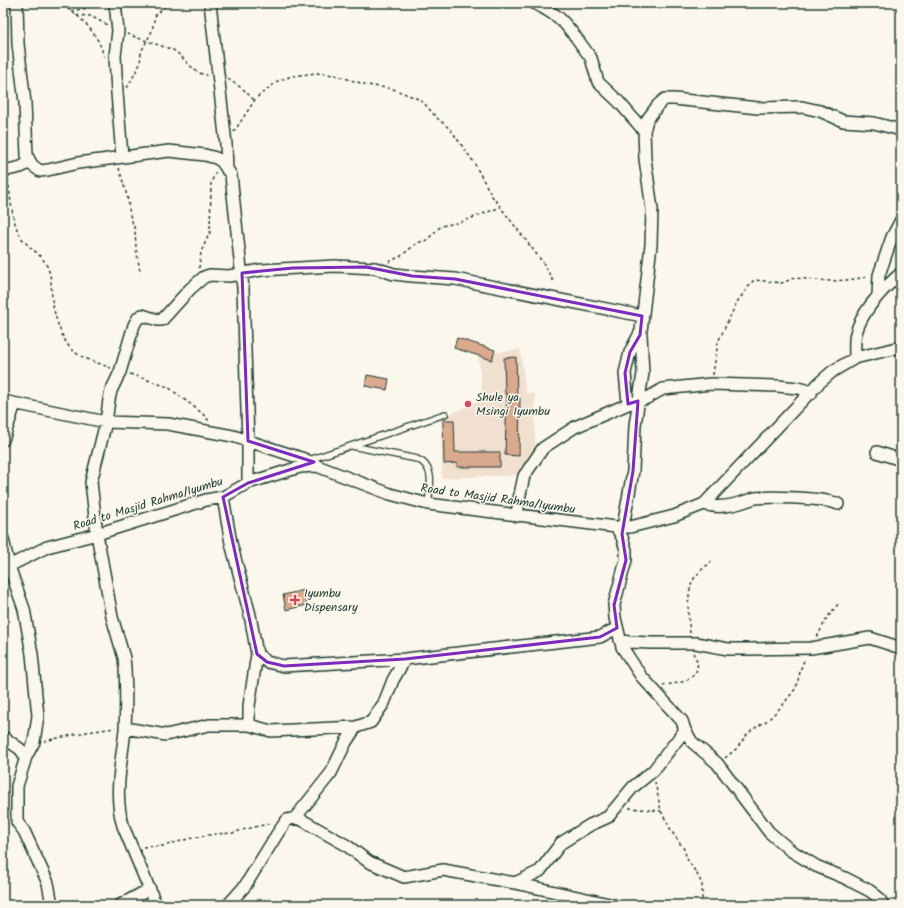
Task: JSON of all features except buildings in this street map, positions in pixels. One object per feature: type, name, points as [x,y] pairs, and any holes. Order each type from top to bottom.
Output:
[{"type":"street","points":[[17,3],[18,44],[25,103],[27,156],[32,165],[40,171],[78,163],[169,151],[205,155],[216,158],[225,166],[231,175],[242,273],[248,483]]},
{"type":"street","points":[[115,3],[118,31],[115,56],[122,157]]},
{"type":"street","points":[[210,3],[226,144],[225,166]]},
{"type":"street","points":[[534,3],[558,17],[565,24],[591,58],[593,70],[598,82],[644,131]]},
{"type":"street","points":[[633,403],[644,373],[641,332],[651,245],[652,209],[645,159],[644,131],[647,120],[658,105],[665,99],[674,99],[758,108],[802,107],[820,111],[843,121],[874,123],[901,130]]},
{"type":"street","points":[[4,171],[21,167],[30,162]]},
{"type":"street","points":[[878,295],[880,275],[892,237],[901,220]]},
{"type":"street","points":[[156,905],[119,814],[118,788],[125,728],[126,684],[124,658],[113,623],[97,534],[91,482],[106,422],[109,400],[120,372],[129,339],[138,318],[144,316],[162,320],[200,280],[210,275],[225,276],[261,270],[335,266],[375,268],[394,274],[455,279],[642,316]]},
{"type":"street","points":[[855,358],[855,340],[858,327],[878,295],[901,273]]},
{"type":"street","points":[[641,332],[630,352],[625,381],[633,403],[635,425],[633,471],[620,527],[626,550],[626,560],[614,605],[615,618],[622,647],[641,676],[682,721],[692,742],[717,763],[769,832],[790,850],[816,866],[845,878],[870,891],[880,898],[883,905]]},
{"type":"street","name":"Road to Masjid Rahma/Iyumbu","points":[[6,568],[47,548],[206,500],[223,497],[248,483],[313,463],[384,492],[428,504],[517,516],[630,527],[674,516],[704,504],[819,383],[833,371],[855,358],[901,347]]},
{"type":"street","points":[[517,516],[524,476],[543,448],[575,427],[647,398],[663,389],[711,384],[777,386],[798,388],[806,390],[810,394]]},
{"type":"street","points":[[3,401],[106,422],[168,424],[233,436],[313,463]]},
{"type":"street","points":[[3,440],[15,404]]},
{"type":"street","points":[[877,452],[901,460]]},
{"type":"street","points":[[223,497],[232,543],[250,615],[257,654],[249,706],[249,725]]},
{"type":"street","points":[[704,504],[718,507],[747,501],[754,498],[828,501],[838,504]]},
{"type":"street","points":[[3,539],[6,568],[24,609],[32,654],[38,716],[34,742],[26,757],[17,786],[17,822],[24,831],[48,883],[52,905]]},
{"type":"street","points":[[257,654],[267,662],[284,666],[405,659],[600,637],[617,628]]},
{"type":"street","points":[[620,640],[643,643],[696,642],[728,650],[811,648],[870,638],[901,648]]},
{"type":"street","points":[[125,728],[166,735],[209,725],[249,725],[271,731],[356,727],[371,722],[384,703],[393,680],[405,659]]},
{"type":"street","points":[[228,905],[245,886],[279,831],[331,773],[346,742],[356,727]]},
{"type":"street","points":[[515,883],[540,871],[561,843],[590,825],[608,817],[633,787],[654,771],[685,730]]},
{"type":"street","points":[[3,737],[20,749],[26,757]]},
{"type":"street","points":[[291,819],[302,820],[346,845],[369,862],[404,877],[444,870],[515,883],[614,905]]},
{"type":"street","points":[[120,905],[150,889]]},
{"type":"lane","points":[[313,463],[352,446],[445,414]]},
{"type":"lane","points":[[352,446],[417,459],[426,464],[431,482],[428,504]]},
{"type":"path","points":[[71,11],[87,8],[95,3]]},
{"type":"path","points":[[117,93],[124,90],[128,86],[140,64],[141,52],[152,31],[155,16],[168,3]]},
{"type":"path","points":[[76,15],[90,16],[118,31],[173,50],[201,74],[226,77],[254,100]]},
{"type":"path","points":[[226,144],[244,118],[254,100],[278,81],[292,76],[316,73],[335,75],[367,85],[393,89],[416,98],[423,102],[450,130],[473,161],[492,196],[544,264],[553,281]]},
{"type":"path","points":[[200,280],[200,254],[210,232],[211,183],[213,175],[225,166]]},
{"type":"path","points":[[4,171],[9,188],[17,230],[24,240],[42,257],[47,266],[51,280],[53,305],[59,326],[67,343],[79,354],[120,372],[143,378],[175,391],[202,413],[210,422],[212,432]]},
{"type":"path","points":[[375,268],[401,256],[417,243],[427,240],[441,226],[461,222],[501,207]]},
{"type":"path","points":[[711,384],[718,342],[732,310],[745,290],[753,281],[782,283],[799,278],[831,281],[880,275]]},
{"type":"path","points":[[717,763],[728,757],[752,730],[768,720],[781,707],[796,688],[801,668],[811,648],[827,618],[839,603]]},
{"type":"path","points":[[34,742],[100,730],[125,728]]},
{"type":"path","points":[[654,771],[661,811],[672,832],[684,849],[687,859],[702,884],[702,905]]},
{"type":"path","points":[[617,807],[661,811]]},
{"type":"path","points":[[131,846],[164,846],[202,836],[234,834],[242,830],[291,819]]},
{"type":"highlighted area","points":[[366,267],[412,276],[455,279],[642,316],[640,335],[630,352],[625,373],[628,404],[638,401],[633,471],[622,534],[626,560],[614,605],[617,628],[600,637],[405,659],[284,666],[267,662],[257,654],[223,497],[248,483],[314,462],[248,441],[242,273],[293,268]]},
{"type":"shaded area","points":[[520,349],[526,393],[535,394],[535,466],[520,466],[520,475],[442,478],[441,419],[483,398],[478,355]]},
{"type":"place","name":"Shule ya Msingi Iyumbu","points":[[468,404]]},
{"type":"place","name":"Iyumbu Dispensary","points":[[295,600]]}]
